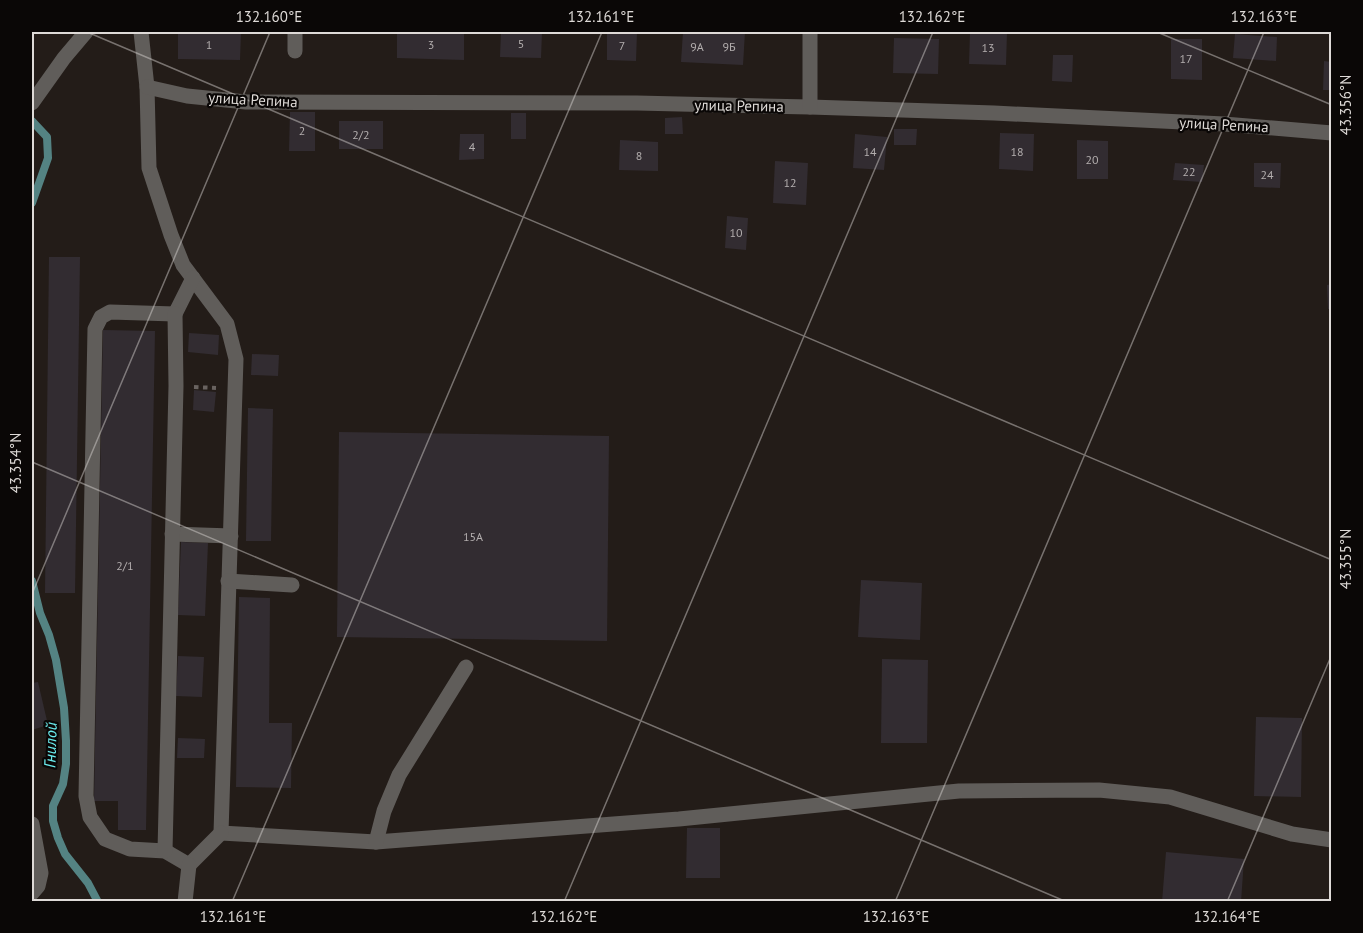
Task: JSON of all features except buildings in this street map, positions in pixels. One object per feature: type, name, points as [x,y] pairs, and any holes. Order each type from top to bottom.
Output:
[{"type":"street","points":[[32,103],[86,32]]},
{"type":"street","points":[[141,32],[147,87],[149,168],[183,264],[227,324],[236,359],[221,833],[189,865],[185,902]]},
{"type":"street","points":[[295,51],[296,32]]},
{"type":"street","points":[[810,32],[810,107]]},
{"type":"street","name":"улица Репина","points":[[147,87],[187,96],[246,102],[637,103],[810,107],[1212,123],[1332,133]]},
{"type":"street","points":[[165,851],[176,386],[175,314],[193,278]]},
{"type":"street","points":[[175,314],[110,312],[101,317],[95,329],[86,796],[90,817],[105,839],[130,849],[165,851],[189,865]]},
{"type":"street","points":[[172,534],[231,536]]},
{"type":"street","points":[[228,582],[292,585]]},
{"type":"street","points":[[376,842],[384,811],[399,775],[466,667]]},
{"type":"street","points":[[221,833],[376,842],[679,819],[948,792],[1099,790],[1170,797],[1292,834],[1332,840]]},
{"type":"street","points":[[32,824],[41,873],[38,886],[32,893]]},
{"type":"path","points":[[176,386],[235,388]]},
{"type":"waterway","name":"Гнилой","points":[[32,121],[47,137],[48,158],[32,203]]},
{"type":"waterway","name":"Гнилой","points":[[32,581],[56,660],[64,708],[66,764],[63,784],[53,806],[53,821],[65,854],[88,883],[98,902]]}]
